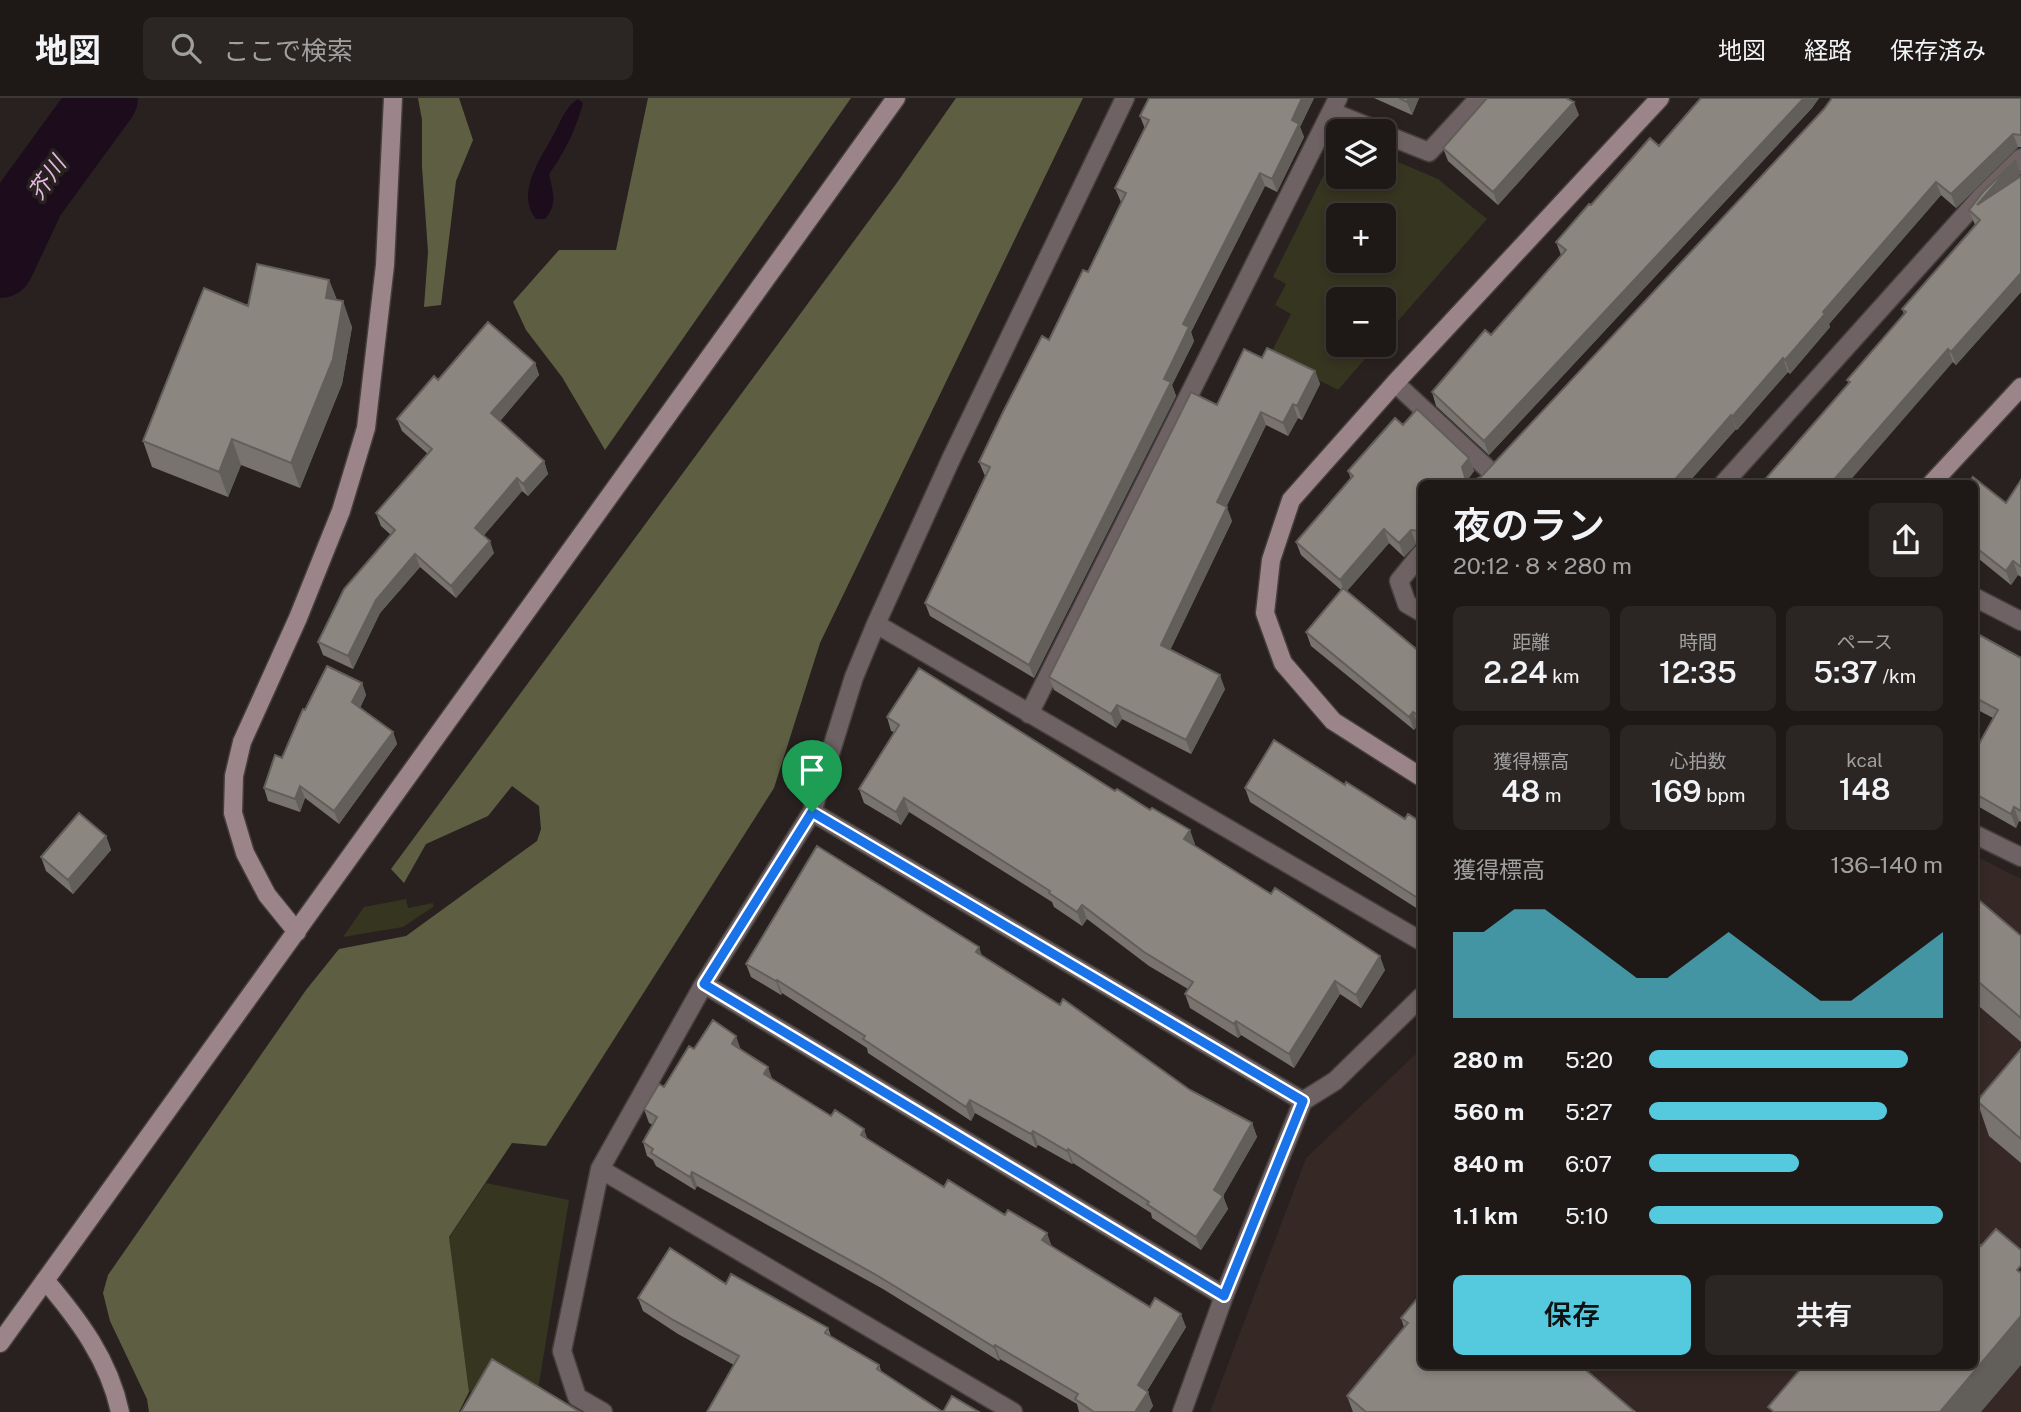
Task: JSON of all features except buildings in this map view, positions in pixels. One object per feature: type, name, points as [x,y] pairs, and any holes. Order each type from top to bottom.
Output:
[{"type":"street","points":[[297,932],[267,895],[245,853],[233,813],[234,776],[242,742],[298,618],[341,511],[366,428],[385,265],[393,98]]},
{"type":"street","points":[[0,1343],[895,98]]},
{"type":"street","points":[[603,1412],[577,1397],[562,1351],[600,1169],[704,984],[812,812],[854,677],[876,624],[951,459],[1125,98]]},
{"type":"street","points":[[1396,139],[1429,152],[1479,98]]},
{"type":"street","points":[[1418,774],[1333,722],[1283,663],[1265,613],[1271,560],[1291,499],[1660,98]]},
{"type":"street","points":[[1029,714],[1335,105],[1359,119]]},
{"type":"street","points":[[1727,480],[1981,197],[2021,158]]},
{"type":"street","points":[[1395,383],[1488,471]]},
{"type":"street","points":[[1936,480],[2021,387]]},
{"type":"street","points":[[1418,558],[1399,581],[1407,604],[1418,610]]},
{"type":"street","points":[[1978,599],[2021,621]]},
{"type":"street","points":[[876,624],[1418,939]]},
{"type":"street","points":[[812,812],[1303,1101]]},
{"type":"street","points":[[1978,836],[2021,857]]},
{"type":"street","points":[[704,984],[1224,1296]]},
{"type":"street","points":[[1182,1412],[1224,1296],[1303,1101],[1335,1081],[1418,1000]]},
{"type":"street","points":[[600,1169],[1013,1412]]},
{"type":"street","points":[[45,1280],[84,1327],[94,1344],[111,1380],[120,1412]]},
{"type":"shaded area","points":[[578,99],[583,103],[577,122],[565,149],[549,174],[552,208],[545,219],[536,219],[528,198],[532,176],[564,115]]},
{"type":"shaded area","points":[[1396,161],[1438,179],[1487,219],[1396,323],[1396,287],[1326,287],[1326,357],[1367,357],[1338,390],[1270,355],[1291,314],[1275,305],[1286,284],[1273,277],[1326,170],[1326,189],[1396,189]]},
{"type":"shaded area","points":[[1978,857],[2021,879],[2021,1412],[1210,1412],[1306,1158],[1418,1052],[1418,1369],[1978,1369]]},
{"type":"shaded area","points":[[406,899],[408,908],[433,903],[433,907],[403,927],[343,937],[364,907]]},
{"type":"shaded area","points":[[486,1183],[569,1200],[538,1390],[508,1385],[469,1392],[449,1238]]},
{"type":"green space","points":[[418,98],[459,98],[473,140],[456,181],[441,305],[424,307],[428,252],[422,167],[422,120]]},
{"type":"green space","points":[[648,98],[851,98],[605,450],[562,377],[526,330],[513,302],[559,250],[616,250]]},
{"type":"green space","points":[[956,98],[1083,98],[820,643],[774,788],[546,1146],[512,1143],[449,1237],[469,1392],[459,1412],[149,1412],[147,1399],[110,1321],[103,1293],[108,1275],[306,990],[339,949],[406,936],[537,841],[541,829],[539,806],[512,786],[488,816],[426,844],[404,883],[391,869],[896,184]]},
{"type":"waterway","name":"芥川","points":[[0,264],[31,198],[104,98]]},
{"type":"route","points":[[812,812],[1303,1101],[1224,1296],[704,984],[812,812]]}]
